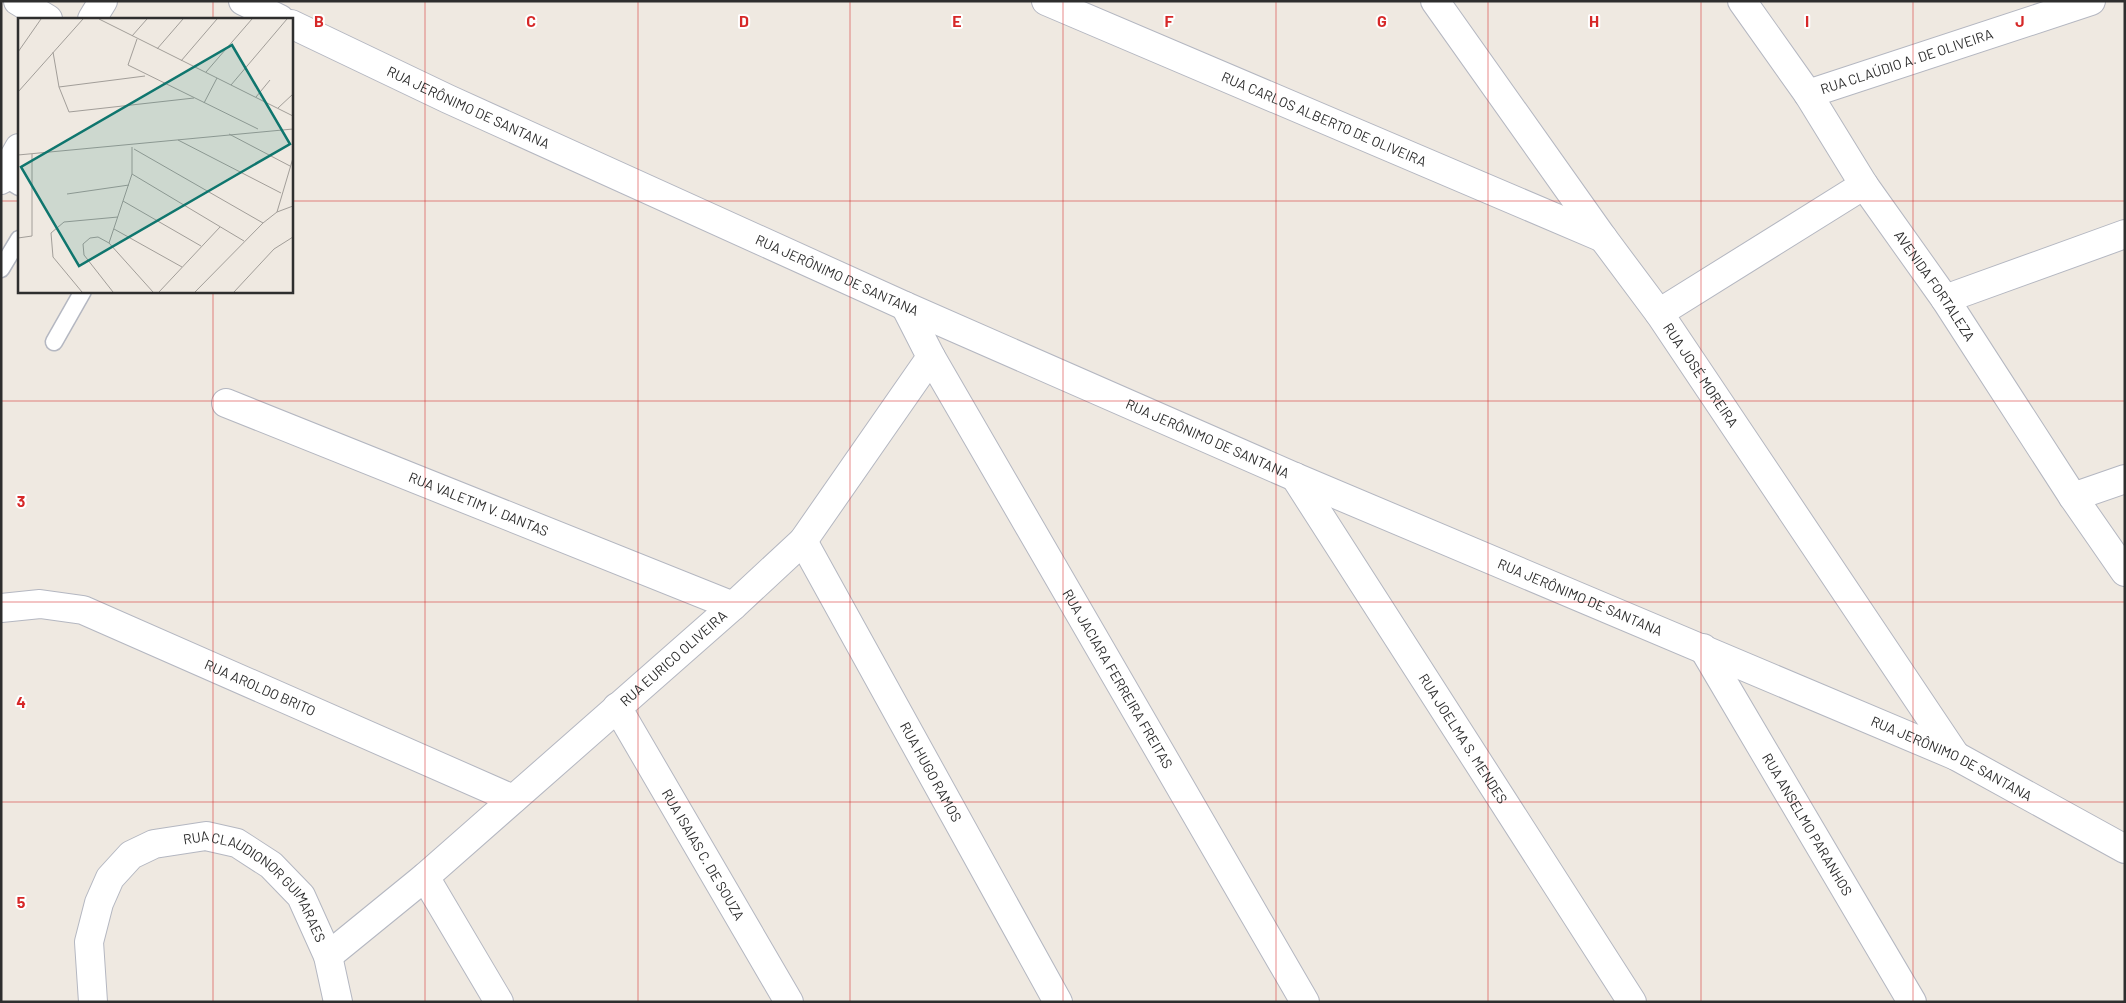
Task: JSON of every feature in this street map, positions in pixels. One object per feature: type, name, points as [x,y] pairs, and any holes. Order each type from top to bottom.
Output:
[{"type":"street","points":[[18,1],[46,18]]},
{"type":"street","points":[[93,18],[103,1]]},
{"type":"street","points":[[243,1],[278,18]]},
{"type":"street","name":"RUA CARLOS ALBERTO DE OLIVEIRA","points":[[1046,1],[1603,238]]},
{"type":"street","name":"RUA JOSÉ MOREIRA","points":[[1435,1],[1603,238],[1659,313],[1956,756]]},
{"type":"street","name":"AVENIDA FORTALEZA","points":[[1742,1],[1808,94],[1864,184],[1945,299],[2073,497],[2125,572]]},
{"type":"street","name":"RUA CLAÚDIO A. DE OLIVEIRA","points":[[1808,94],[2091,1]]},
{"type":"street","name":"RUA JERÔNIMO DE SANTANA","points":[[292,24],[448,99],[905,306],[1296,477],[1956,756],[2125,849]]},
{"type":"street","points":[[8,181],[18,151]]},
{"type":"street","points":[[1659,313],[1864,184]]},
{"type":"street","points":[[1945,299],[2125,234]]},
{"type":"street","points":[[905,306],[931,357]]},
{"type":"street","name":"RUA EURICO OLIVEIRA","points":[[328,956],[425,877],[733,606],[803,541],[931,357]]},
{"type":"street","name":"RUA JACIARA FERREIRA FREITAS","points":[[931,357],[1305,1002]]},
{"type":"street","name":"RUA VALETIM V. DANTAS","points":[[226,403],[733,606]]},
{"type":"street","name":"RUA JOELMA S. MENDES","points":[[1296,477],[1632,1002]]},
{"type":"street","points":[[2073,497],[2125,479]]},
{"type":"street","name":"RUA HUGO RAMOS","points":[[803,541],[1058,1002]]},
{"type":"street","name":"RUA AROLDO BRITO","points":[[1,608],[40,604],[83,610],[513,799]]},
{"type":"street","name":"RUA ANSELMO PARANHOS","points":[[1703,648],[1912,1002]]},
{"type":"street","name":"RUA ISAIAS C. DE SOUZA","points":[[617,707],[789,1002]]},
{"type":"street","name":"RUA CLAUDIONOR GUIMARAES","points":[[93,1002],[89,942],[99,903],[110,878],[131,855],[154,844],[206,836],[237,843],[271,865],[300,896],[328,956],[338,1002]]},
{"type":"street","points":[[425,877],[499,1002]]},
{"type":"lane","points":[[1,269],[18,240]]},
{"type":"lane","points":[[54,342],[83,292]]}]
